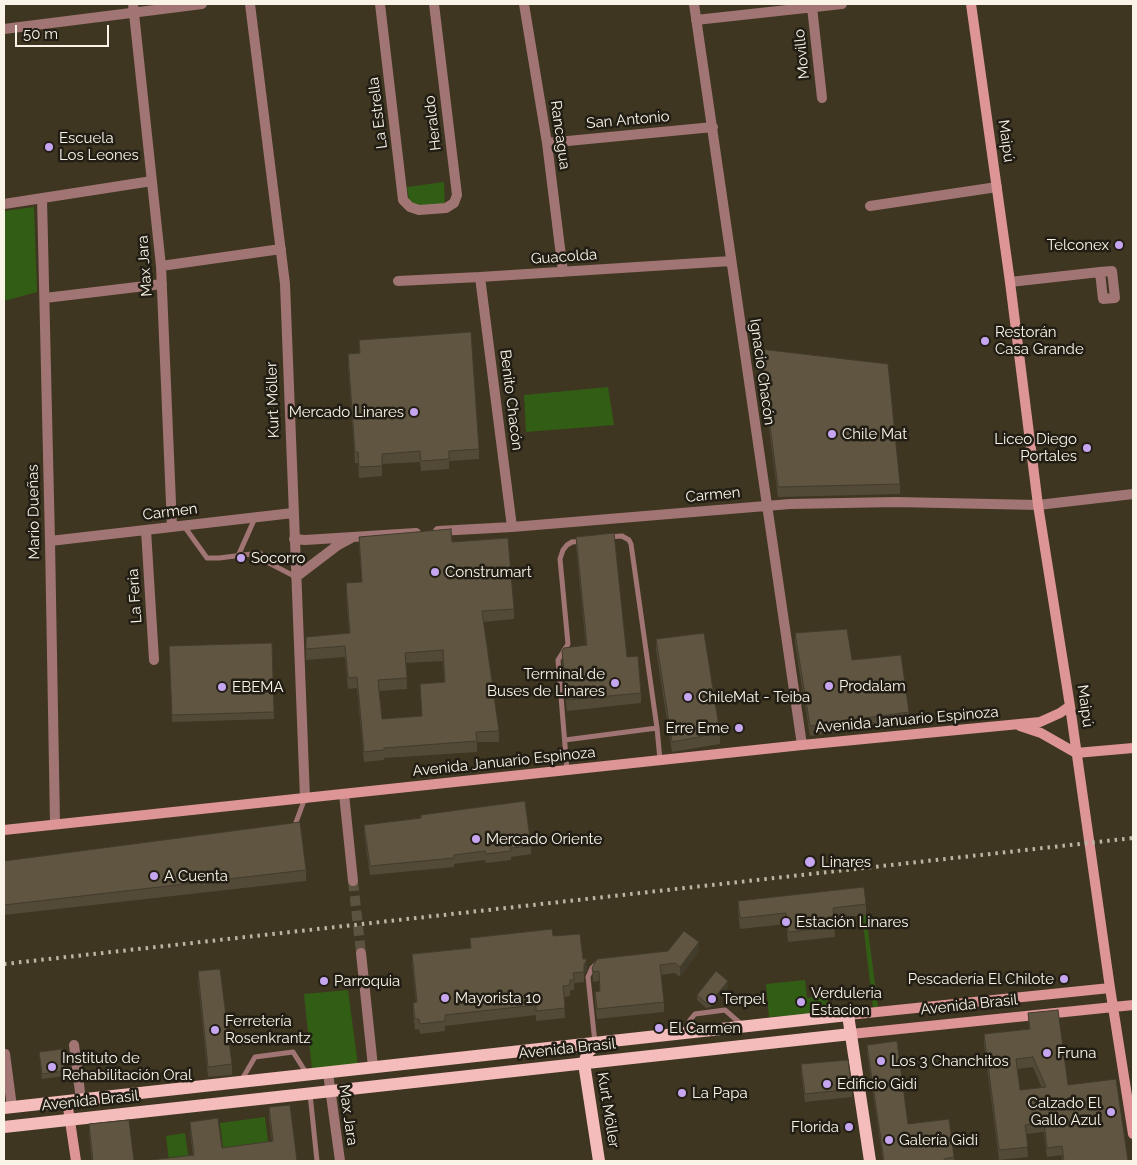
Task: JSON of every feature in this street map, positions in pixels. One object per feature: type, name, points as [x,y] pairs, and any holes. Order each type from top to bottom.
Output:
[{"type":"main road","name":"Maipú","points":[[971,4],[1010,282],[1038,505],[1070,706],[1133,1134]]},
{"type":"main road","name":"Avenida Januario Espinoza","points":[[4,830],[802,745],[1040,722],[1070,706]]},
{"type":"main road","name":"Avenida Januario Espinoza","points":[[1009,725],[1020,726],[1041,733],[1076,753]]},
{"type":"main road","points":[[1076,753],[1133,748]]},
{"type":"main road","name":"Avenida Brasil","points":[[8,1108],[1110,988]]},
{"type":"main road","name":"Avenida Brasil","points":[[4,1127],[1133,1004]]},
{"type":"main road","points":[[848,1016],[870,1161]]},
{"type":"main road","points":[[584,1063],[588,1052],[598,1043]]},
{"type":"main road","name":"Kurt Möller","points":[[584,1063],[599,1161]]},
{"type":"main road","points":[[67,1101],[76,1161]]},
{"type":"street","points":[[4,29],[134,8],[202,4]]},
{"type":"street","name":"Kurt Möller","points":[[250,4],[285,284],[305,798]]},
{"type":"street","name":"La Estrella","points":[[380,4],[403,200],[410,207],[419,210]]},
{"type":"street","name":"Heraldo","points":[[419,210],[446,208],[454,203],[457,195],[434,4]]},
{"type":"street","name":"Rancagua","points":[[524,4],[547,143],[563,272]]},
{"type":"street","name":"Ignacio Chacón","points":[[694,4],[802,745]]},
{"type":"street","points":[[696,20],[780,7],[812,7],[842,4]]},
{"type":"street","name":"Movillo","points":[[812,7],[822,98]]},
{"type":"street","name":"Max Jara","points":[[134,8],[161,266],[172,527]]},
{"type":"street","name":"San Antonio","points":[[547,143],[713,127]]},
{"type":"street","points":[[4,204],[152,181]]},
{"type":"street","points":[[870,206],[997,187]]},
{"type":"street","name":"Mario Dueñas","points":[[42,198],[55,824]]},
{"type":"street","points":[[161,266],[281,249]]},
{"type":"street","name":"Guacolda","points":[[398,281],[731,261]]},
{"type":"street","points":[[1010,282],[1100,272]]},
{"type":"street","name":"Benito Chacón","points":[[480,277],[512,527]]},
{"type":"street","points":[[45,298],[162,284]]},
{"type":"street","name":"Carmen","points":[[294,539],[305,540],[512,527],[766,506],[896,502],[1038,505],[1133,494]]},
{"type":"street","name":"Carmen","points":[[50,542],[294,513]]},
{"type":"street","name":"La Feria","points":[[146,530],[154,660]]},
{"type":"street","points":[[296,577],[338,545],[356,536]]},
{"type":"street","points":[[344,794],[353,881]]},
{"type":"street","points":[[361,953],[373,1067]]},
{"type":"street","points":[[74,1044],[81,1100]]},
{"type":"street","points":[[4,1054],[8,1108]]},
{"type":"street","name":"Max Jara","points":[[328,1072],[329,1091],[340,1161]]},
{"type":"lane","points":[[238,556],[255,518]]},
{"type":"lane","points":[[184,526],[207,558],[260,553],[270,563],[296,577]]},
{"type":"lane","points":[[606,537],[622,536],[629,540],[631,544],[660,760]]},
{"type":"lane","points":[[567,770],[558,660],[568,644],[560,559],[567,545],[572,542],[589,540]]},
{"type":"lane","points":[[565,740],[657,728]]},
{"type":"lane","points":[[285,827],[295,826],[305,798]]},
{"type":"lane","points":[[598,1043],[588,977],[595,964],[600,963]]},
{"type":"lane","points":[[685,1034],[690,1020],[695,1014],[725,1010],[739,1022],[749,1026]]},
{"type":"lane","points":[[240,1082],[255,1057],[293,1052],[307,1075]]},
{"type":"lane","points":[[310,1093],[317,1161]]},
{"type":"green space","points":[[444,182],[445,206],[410,207],[407,187]]},
{"type":"green space","points":[[34,207],[37,292],[4,301],[4,211]]},
{"type":"green space","points":[[608,387],[614,425],[526,432],[524,395]]},
{"type":"green space","points":[[862,915],[866,915],[878,1007],[873,1008]]},
{"type":"green space","points":[[805,980],[807,998],[827,995],[829,1013],[769,1017],[766,984]]},
{"type":"green space","points":[[348,990],[358,1065],[312,1070],[304,994]]},
{"type":"green space","points":[[265,1117],[269,1149],[224,1155],[220,1123]]},
{"type":"green space","points":[[185,1133],[189,1161],[169,1161],[166,1136]]},
{"type":"building","name":"Mercado Linares","points":[[471,332],[479,449],[449,451],[449,459],[421,461],[420,451],[382,454],[382,466],[359,467],[358,452],[355,452],[348,354],[360,353],[359,340]]},
{"type":"building","name":"Chile Mat","points":[[760,349],[888,364],[900,484],[778,487]]},
{"type":"building","points":[[451,529],[452,542],[508,538],[514,609],[482,611],[499,731],[476,732],[477,741],[384,748],[384,750],[364,752],[357,677],[348,678],[345,646],[306,649],[306,637],[350,633],[346,583],[362,582],[359,537]],"holes":[[[443,650],[445,682],[420,684],[422,716],[382,719],[378,680],[407,678],[405,653]]]},
{"type":"building","points":[[614,533],[627,657],[638,656],[641,693],[567,700],[562,651],[564,648],[587,645],[576,537]]},
{"type":"building","points":[[847,629],[852,660],[901,655],[909,712],[810,726],[795,633]]},
{"type":"building","name":"ChileMat - Teiba","points":[[704,633],[720,733],[672,742],[656,639]]},
{"type":"building","name":"EBEMA","points":[[272,643],[274,712],[172,715],[169,646]]},
{"type":"building","points":[[525,801],[531,846],[510,848],[511,851],[486,854],[485,851],[454,855],[454,858],[370,866],[364,825]]},
{"type":"building","name":"A Cuenta","points":[[300,822],[306,870],[4,905],[4,861]]},
{"type":"building","points":[[864,887],[866,904],[833,908],[835,927],[788,932],[786,913],[740,918],[738,901]]},
{"type":"building","points":[[552,929],[553,936],[580,934],[583,959],[587,959],[584,965],[584,972],[573,973],[574,980],[570,980],[570,985],[563,986],[565,1008],[536,1011],[536,1005],[445,1015],[445,1021],[420,1024],[419,1019],[415,1019],[413,1003],[417,1002],[412,954],[471,948],[470,938]]},
{"type":"building","points":[[684,931],[699,942],[680,967],[675,963],[660,965],[664,1002],[597,1009],[595,992],[600,991],[599,971],[593,972],[592,968],[597,959],[668,951]]},
{"type":"building","name":"Ferretería Rosenkrantz","points":[[220,969],[232,1064],[208,1067],[198,971]]},
{"type":"building","points":[[716,971],[728,981],[711,1002],[706,1003],[697,995]]},
{"type":"building","points":[[1058,1010],[1068,1085],[1116,1079],[1128,1161],[1064,1161],[1062,1146],[1047,1148],[1044,1122],[1025,1125],[1028,1147],[999,1150],[984,1034],[1030,1029],[1028,1013]],"holes":[[[1033,1057],[1046,1087],[1020,1090],[1016,1059]]]},
{"type":"building","points":[[897,1041],[908,1124],[949,1119],[954,1157],[944,1159],[944,1161],[884,1161],[867,1045]]},
{"type":"building","name":"Instituto de Rehabilitación Oral","points":[[62,1049],[65,1071],[42,1074],[39,1052]]},
{"type":"building","name":"Edificio Gidi","points":[[848,1060],[852,1089],[805,1094],[801,1064]]},
{"type":"building","points":[[290,1105],[297,1161],[142,1161],[194,1155],[190,1122],[218,1118],[222,1148],[273,1141],[269,1107]]},
{"type":"building","points":[[129,1120],[134,1161],[93,1161],[89,1124]]},
{"type":"tunnel","points":[[353,881],[361,953]]},
{"type":"railway","points":[[4,964],[1133,838]]},
{"type":"place","name":"Escuela Los Leones","points":[[49,147]]},
{"type":"place","name":"Telconex","points":[[1119,245]]},
{"type":"place","name":"Restorán Casa Grande","points":[[985,341]]},
{"type":"place","name":"Mercado Linares","points":[[414,412]]},
{"type":"place","name":"Chile Mat","points":[[832,434]]},
{"type":"place","name":"Liceo Diego Portales","points":[[1087,448]]},
{"type":"place","name":"Socorro","points":[[241,558]]},
{"type":"place","name":"Construmart","points":[[435,572]]},
{"type":"place","name":"Terminal de Buses de Linares","points":[[615,683]]},
{"type":"place","name":"Prodalam","points":[[829,686]]},
{"type":"place","name":"EBEMA","points":[[222,687]]},
{"type":"place","name":"ChileMat - Teiba","points":[[688,697]]},
{"type":"place","name":"Erre Eme","points":[[739,728]]},
{"type":"place","name":"Mercado Oriente","points":[[476,839]]},
{"type":"place","name":"Linares","points":[[810,862]]},
{"type":"place","name":"A Cuenta","points":[[154,876]]},
{"type":"place","name":"Estación Linares","points":[[786,922]]},
{"type":"place","name":"Pescadería El Chilote","points":[[1064,979]]},
{"type":"place","name":"Parroquia","points":[[324,981]]},
{"type":"place","name":"Mayorista 10","points":[[445,998]]},
{"type":"place","name":"Terpel","points":[[712,999]]},
{"type":"place","name":"Verduleria Estacion","points":[[801,1002]]},
{"type":"place","name":"El Carmen","points":[[659,1028]]},
{"type":"place","name":"Ferretería Rosenkrantz","points":[[215,1030]]},
{"type":"place","name":"Fruna","points":[[1047,1053]]},
{"type":"place","name":"Los 3 Chanchitos","points":[[881,1061]]},
{"type":"place","name":"Instituto de Rehabilitación Oral","points":[[52,1067]]},
{"type":"place","name":"Edificio Gidi","points":[[827,1084]]},
{"type":"place","name":"La Papa","points":[[682,1093]]},
{"type":"place","name":"Calzado El Gallo Azul","points":[[1111,1112]]},
{"type":"place","name":"Florida","points":[[849,1127]]},
{"type":"place","name":"Galería Gidi","points":[[889,1140]]}]
